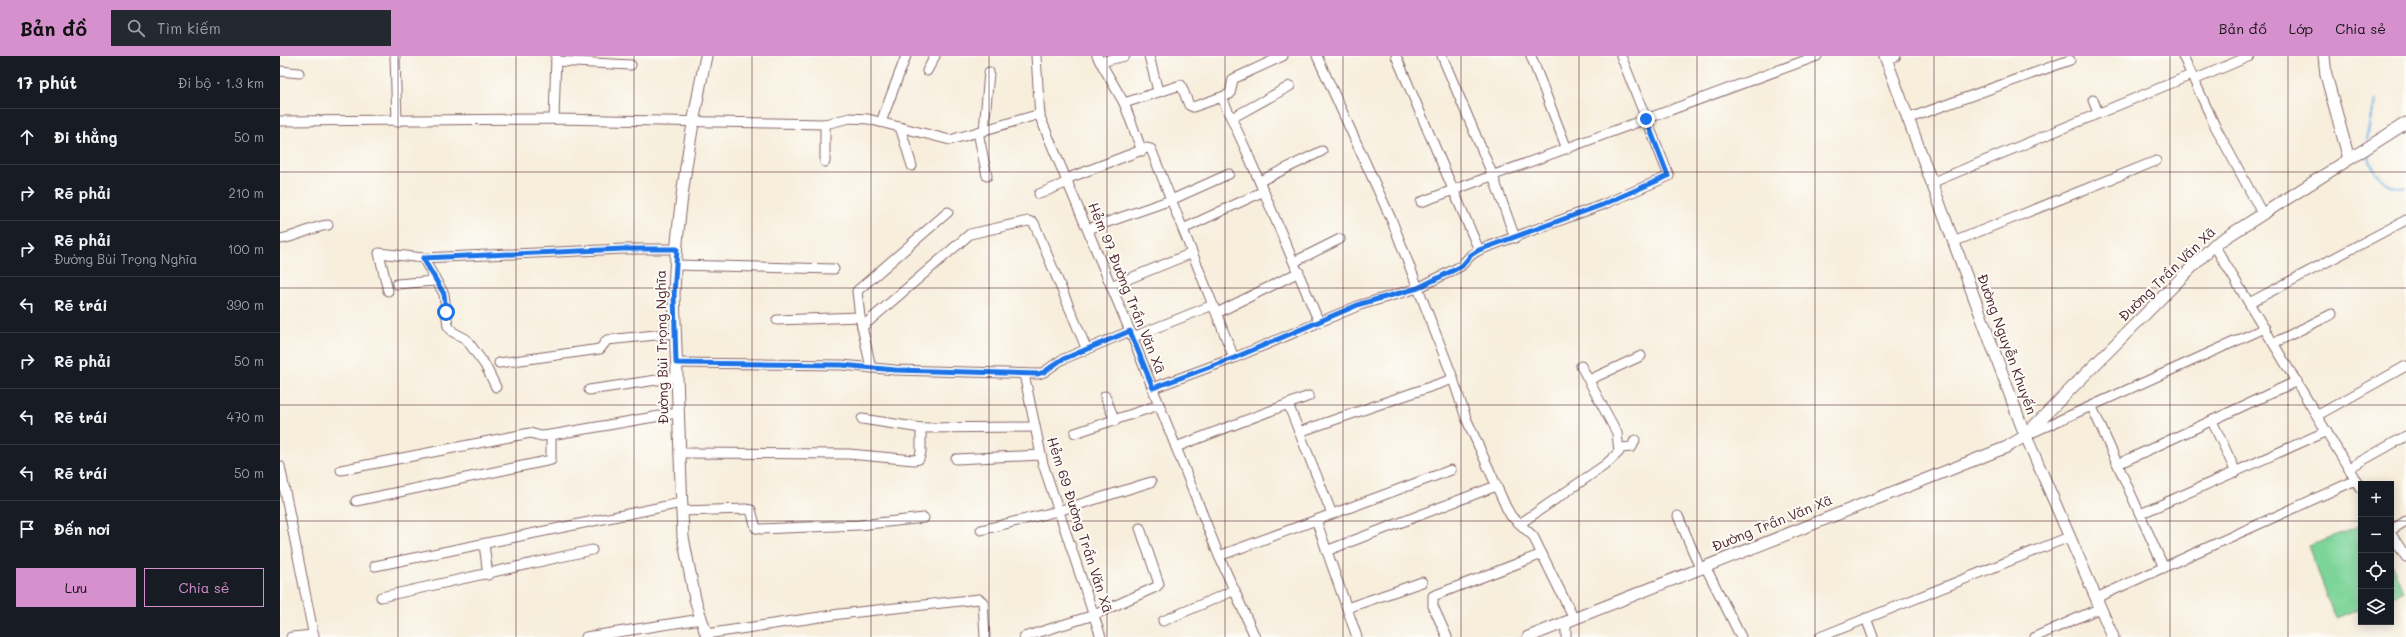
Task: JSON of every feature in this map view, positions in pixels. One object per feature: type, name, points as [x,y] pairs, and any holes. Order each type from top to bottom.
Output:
[{"type":"street","points":[[395,56],[397,122]]},
{"type":"street","name":"Đường Bùi Trọng Nghĩa","points":[[706,56],[695,121],[675,266],[675,333],[681,507],[688,568],[701,620],[707,636]]},
{"type":"street","points":[[881,122],[906,56]]},
{"type":"street","points":[[927,71],[935,56]]},
{"type":"street","name":"Hẻm 97 Đường Trần Văn Xã","points":[[1036,56],[1040,114],[1153,388],[1219,556],[1255,637]]},
{"type":"street","points":[[1125,56],[1098,59],[1124,103],[1142,151]]},
{"type":"street","points":[[1149,56],[1158,91]]},
{"type":"street","points":[[1124,103],[1158,91],[1181,85],[1190,107],[1222,98],[1232,92],[1231,82],[1233,79],[1283,56]]},
{"type":"street","points":[[1317,56],[1369,168],[1418,288],[1453,379],[1466,418],[1496,486],[1511,516],[1533,536],[1542,554],[1570,620],[1566,637]]},
{"type":"street","points":[[1396,56],[1479,250]]},
{"type":"street","points":[[1442,56],[1493,176],[1515,238]]},
{"type":"street","points":[[1531,56],[1567,149]]},
{"type":"street","points":[[1421,202],[1567,149],[1802,58],[1817,56]]},
{"type":"street","points":[[2183,56],[2215,126],[2262,213]]},
{"type":"street","points":[[1931,183],[2098,113],[2250,56]]},
{"type":"street","points":[[2324,56],[2325,70],[2348,159]]},
{"type":"street","points":[[1153,388],[1234,358],[1360,304],[1418,288],[1462,266],[1471,255],[1479,250],[1515,238],[1668,176],[1624,57]]},
{"type":"street","name":"Đường Nguyễn Khuyến","points":[[1889,57],[1907,119],[2027,434],[2069,537],[2113,637]]},
{"type":"street","points":[[554,120],[556,59],[632,65]]},
{"type":"street","points":[[1907,119],[2070,60]]},
{"type":"street","points":[[280,72],[299,74]]},
{"type":"street","points":[[987,176],[981,132],[988,72]]},
{"type":"street","points":[[1232,118],[1290,86]]},
{"type":"street","points":[[1222,98],[1260,181],[1319,322]]},
{"type":"street","points":[[2093,100],[2098,113]]},
{"type":"street","points":[[280,122],[554,120],[825,124],[850,118],[881,122],[950,140],[1040,114]]},
{"type":"street","name":"Đường Trần Văn Xã","points":[[1528,637],[1552,632],[1570,620],[2004,448],[2027,434],[2214,245],[2262,213],[2406,123]]},
{"type":"street","points":[[825,124],[825,162]]},
{"type":"street","points":[[900,127],[912,166]]},
{"type":"street","points":[[1039,194],[1067,180],[1142,151],[1151,149],[1234,358]]},
{"type":"street","points":[[1260,181],[1322,151]]},
{"type":"street","points":[[1953,242],[2156,160]]},
{"type":"street","points":[[1088,229],[1171,200],[1229,174]]},
{"type":"street","points":[[1183,229],[1264,191]]},
{"type":"street","points":[[871,368],[857,296],[860,287],[948,212]]},
{"type":"street","points":[[2249,303],[2406,220]]},
{"type":"street","points":[[862,327],[970,234],[1028,221],[1034,223],[1087,350]]},
{"type":"street","points":[[280,239],[288,238],[315,227],[328,225]]},
{"type":"street","points":[[1294,262],[1340,239]]},
{"type":"street","points":[[2214,245],[2358,484]]},
{"type":"street","points":[[388,292],[379,253],[423,258],[623,249],[677,249]]},
{"type":"street","points":[[1111,286],[1192,253]]},
{"type":"street","points":[[423,258],[434,280],[444,294],[448,326],[453,332],[466,339],[485,365],[496,387]]},
{"type":"street","points":[[675,266],[834,268]]},
{"type":"street","points":[[676,363],[842,365],[871,368],[1024,374],[1044,372],[1055,363],[1087,350],[1131,334],[1215,309],[1299,272]]},
{"type":"street","points":[[397,284],[434,280]]},
{"type":"street","points":[[2274,343],[2332,314]]},
{"type":"street","points":[[776,320],[860,317]]},
{"type":"street","points":[[2027,434],[2092,407],[2265,328]]},
{"type":"street","points":[[498,363],[600,349],[607,340],[675,333]]},
{"type":"street","points":[[1589,380],[1641,356]]},
{"type":"street","points":[[1521,524],[1617,456],[1620,448],[1617,433],[1581,366]]},
{"type":"street","points":[[2318,416],[2406,366]]},
{"type":"street","name":"Hẻm 69 Đường Trần Văn Xã","points":[[1024,374],[1041,455],[1058,511],[1102,637]]},
{"type":"street","points":[[589,390],[677,377]]},
{"type":"street","points":[[1299,432],[1453,379]]},
{"type":"street","points":[[2118,464],[2297,381]]},
{"type":"street","points":[[1105,396],[1115,421]]},
{"type":"street","points":[[1176,447],[1309,396]]},
{"type":"street","points":[[1075,433],[1115,421],[1159,404]]},
{"type":"street","points":[[1288,404],[1332,514]]},
{"type":"street","points":[[2092,407],[2164,568]]},
{"type":"street","points":[[341,470],[522,434],[550,435],[678,413]]},
{"type":"street","points":[[862,419],[921,428],[1035,427]]},
{"type":"street","points":[[2212,421],[2236,472]]},
{"type":"street","points":[[679,453],[849,454],[914,460],[919,459],[921,452],[921,428]]},
{"type":"street","points":[[2140,514],[2327,431]]},
{"type":"street","points":[[356,501],[550,460],[550,435]]},
{"type":"street","points":[[2349,468],[2406,436]]},
{"type":"street","points":[[1620,448],[1634,447]]},
{"type":"street","points":[[956,459],[1041,455]]},
{"type":"street","points":[[280,466],[314,636],[290,637]]},
{"type":"street","points":[[1219,556],[1451,470]]},
{"type":"street","points":[[2035,637],[2164,568],[2356,480]]},
{"type":"street","points":[[981,530],[1058,511],[1151,482]]},
{"type":"street","points":[[1326,551],[1496,486]]},
{"type":"street","points":[[375,566],[681,507],[751,510],[756,528],[760,529],[859,525],[924,518]]},
{"type":"street","points":[[1678,516],[1702,567],[1741,637]]},
{"type":"street","points":[[1316,520],[1356,637]]},
{"type":"street","points":[[2394,528],[2406,521]]},
{"type":"street","points":[[1024,637],[1094,615],[1159,584],[1140,528]]},
{"type":"street","points":[[1820,637],[2069,537]]},
{"type":"street","points":[[2394,539],[2406,557]]},
{"type":"street","points":[[484,544],[488,575]]},
{"type":"street","points":[[381,597],[488,575],[592,550]]},
{"type":"street","points":[[1447,637],[1433,606],[1433,596],[1542,554]]},
{"type":"street","points":[[1347,608],[1422,582]]},
{"type":"street","points":[[1163,621],[1235,590]]},
{"type":"street","points":[[707,636],[840,614],[979,599],[983,602],[985,637]]},
{"type":"street","points":[[1866,618],[1873,637]]},
{"type":"street","points":[[586,637],[701,620]]},
{"type":"green space","points":[[2358,526],[2358,609],[2336,618],[2308,546]]},
{"type":"green space","points":[[2394,570],[2403,592],[2394,595]]},
{"type":"waterway","points":[[2367,139],[2371,116],[2377,100]]},
{"type":"waterway","points":[[2368,153],[2376,172],[2381,178],[2392,185],[2406,187]]},
{"type":"route","points":[[446,312],[446,300],[444,294],[434,280],[423,258],[547,254],[623,249],[677,249],[674,295],[676,363],[842,365],[895,370],[1038,374],[1044,372],[1061,360],[1130,331],[1153,388],[1234,358],[1360,304],[1418,288],[1462,266],[1471,255],[1479,250],[1602,205],[1668,176],[1646,119]]}]
